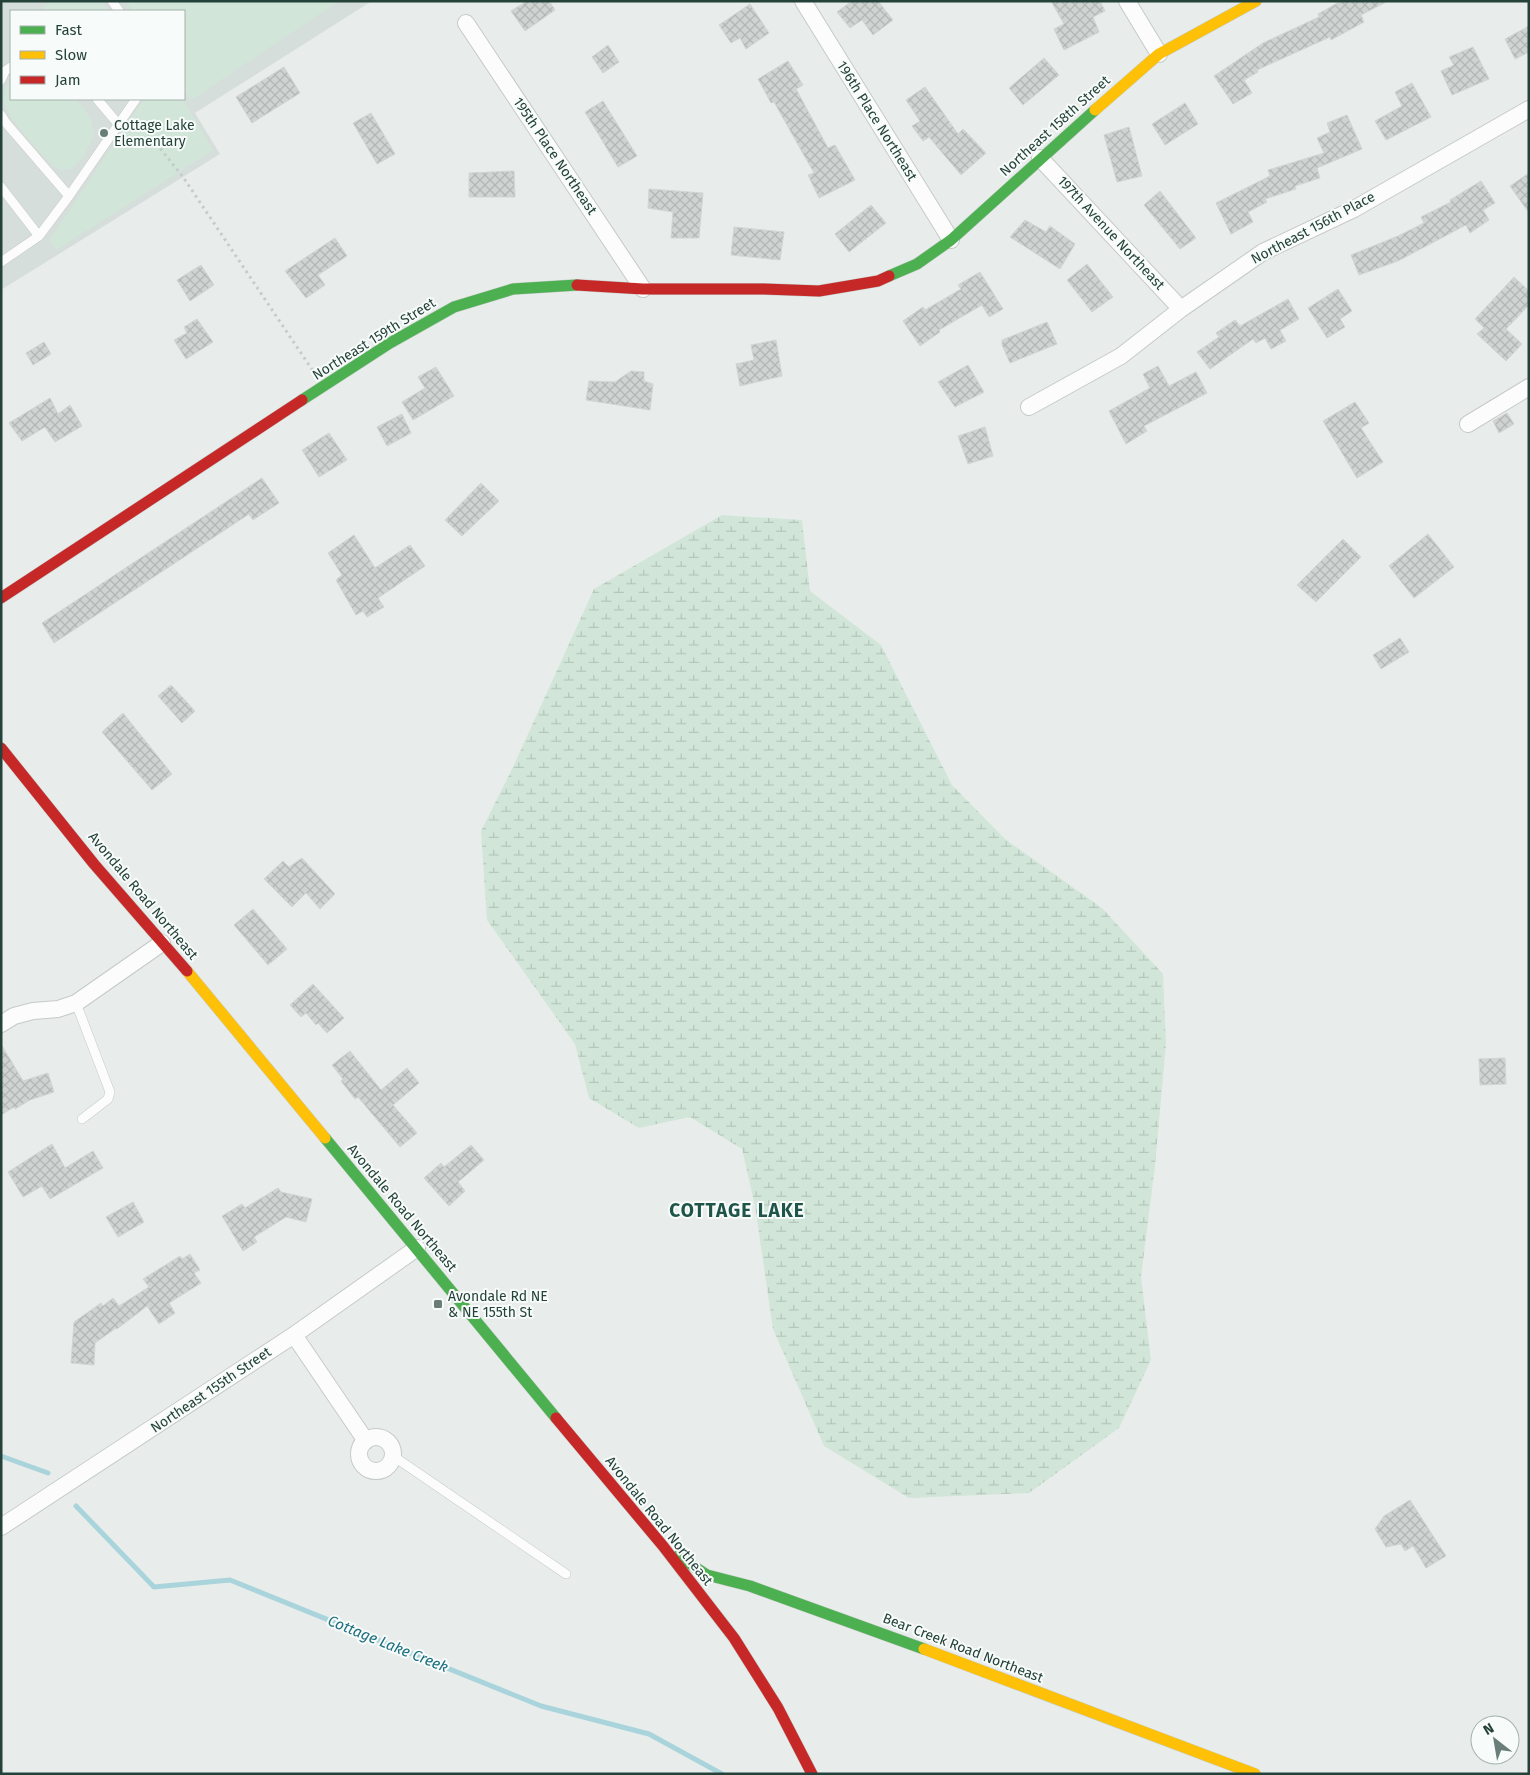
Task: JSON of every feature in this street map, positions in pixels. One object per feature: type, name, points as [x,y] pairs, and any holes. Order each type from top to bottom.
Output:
[{"type":"street","name":"196th Place Northeast","points":[[803,1],[951,240]]},
{"type":"street","points":[[1127,1],[1159,54]]},
{"type":"street","name":"Northeast 158th Street","points":[[878,281],[917,264],[951,240],[1040,158],[1159,54],[1256,1]]},
{"type":"street","name":"195th Place Northeast","points":[[466,24],[643,289]]},
{"type":"street","name":"Northeast 156th Place","points":[[1029,407],[1121,356],[1182,308],[1263,252],[1354,209],[1529,109]]},
{"type":"street","name":"197th Avenue Northeast","points":[[1040,158],[1182,308]]},
{"type":"street","name":"Northeast 159th Street","points":[[1,598],[390,343],[454,307],[513,290],[569,285],[643,289],[819,291],[878,281]]},
{"type":"street","points":[[1468,424],[1529,386]]},
{"type":"street","name":"Avondale Road Northeast","points":[[1,748],[10,765],[228,1019],[479,1326],[663,1546],[734,1638],[778,1708],[812,1774]]},
{"type":"street","points":[[1,1024],[14,1016],[34,1011],[58,1009],[76,1003],[162,943]]},
{"type":"street","name":"Northeast 155th Street","points":[[1,1527],[294,1334],[417,1248]]},
{"type":"street","points":[[294,1334],[366,1441]]},
{"type":"street","points":[[376,1437],[390,1444],[393,1456],[389,1465],[380,1471],[364,1466],[360,1456],[362,1445],[376,1437]]},
{"type":"street","name":"Bear Creek Road Northeast","points":[[663,1546],[707,1574],[750,1586],[839,1617],[1255,1774]]},
{"type":"lane","points":[[1,80],[5,71],[10,68]]},
{"type":"lane","points":[[98,100],[118,126]]},
{"type":"lane","points":[[1,262],[39,236],[135,100]]},
{"type":"lane","points":[[1,115],[69,196]]},
{"type":"lane","points":[[1,188],[39,236]]},
{"type":"lane","points":[[76,1003],[110,1092],[108,1099],[82,1119]]},
{"type":"lane","points":[[393,1456],[566,1574]]},
{"type":"path","points":[[130,109],[183,177],[313,372],[326,386]]},
{"type":"shaded area","name":"Cottage Lake Elementary","points":[[1,1],[372,1],[195,113],[220,154],[1,290]]},
{"type":"green space","points":[[50,1],[102,1],[107,10],[45,10],[43,7]]},
{"type":"green space","points":[[126,1],[339,1],[191,100],[185,91],[185,10],[132,10]]},
{"type":"green space","points":[[10,81],[10,100],[76,100],[87,113],[91,121],[93,134],[86,152],[74,167],[62,170],[54,167],[26,135],[11,117],[7,108],[4,101],[6,89]]},
{"type":"green space","points":[[143,100],[183,100],[213,150],[56,250],[50,240]]},
{"type":"green space","points":[[722,515],[802,520],[810,591],[881,645],[952,785],[1005,839],[1102,908],[1163,974],[1166,1043],[1155,1166],[1141,1277],[1151,1360],[1119,1428],[1029,1493],[909,1498],[824,1446],[773,1329],[755,1206],[742,1149],[690,1117],[639,1128],[589,1098],[575,1044],[487,920],[481,831],[513,767],[594,589]]},
{"type":"building","points":[[527,1],[549,1],[555,10],[525,31],[511,11]]},
{"type":"building","points":[[852,1],[878,1],[893,20],[873,35],[862,20],[850,28],[837,12]]},
{"type":"building","points":[[1051,1],[1100,1],[1105,11],[1093,17],[1099,32],[1064,50],[1054,29],[1064,24]]},
{"type":"building","points":[[1341,1],[1388,1],[1361,15],[1364,22],[1331,40],[1330,37],[1257,70],[1258,72],[1244,80],[1252,93],[1233,104],[1214,76],[1263,43],[1319,17],[1318,14]]},
{"type":"building","points":[[750,4],[769,33],[746,49],[740,38],[731,43],[719,25]]},
{"type":"building","points":[[1529,26],[1529,52],[1515,59],[1505,39]]},
{"type":"building","points":[[608,45],[619,62],[603,73],[592,57]]},
{"type":"building","points":[[1473,47],[1489,79],[1452,95],[1441,71],[1454,65],[1449,57]]},
{"type":"building","points":[[1044,58],[1059,75],[1023,105],[1009,88]]},
{"type":"building","points":[[788,61],[803,85],[796,89],[828,148],[835,145],[855,180],[819,198],[808,175],[814,173],[774,102],[771,103],[758,79]]},
{"type":"building","points":[[284,67],[300,93],[252,123],[236,97]]},
{"type":"building","points":[[1412,83],[1431,117],[1386,140],[1375,121],[1402,106],[1395,92]]},
{"type":"building","points":[[925,87],[958,134],[963,129],[986,153],[961,175],[929,137],[923,141],[912,126],[920,121],[906,100]]},
{"type":"building","points":[[603,101],[637,156],[618,167],[585,112]]},
{"type":"building","points":[[1185,103],[1198,124],[1165,145],[1152,124]]},
{"type":"building","points":[[371,113],[395,154],[377,164],[353,123]]},
{"type":"building","points":[[1347,115],[1362,149],[1317,168],[1320,178],[1295,186],[1296,189],[1265,199],[1267,202],[1248,212],[1253,222],[1231,234],[1216,203],[1270,176],[1268,170],[1324,153],[1317,138],[1330,132],[1327,123]]},
{"type":"building","points":[[1129,127],[1142,176],[1117,182],[1104,135]]},
{"type":"building","points":[[514,171],[515,197],[469,197],[469,173]]},
{"type":"building","points":[[1529,173],[1529,213],[1510,186]]},
{"type":"building","points":[[1481,181],[1495,203],[1483,210],[1489,220],[1470,233],[1466,225],[1398,261],[1359,275],[1351,255],[1424,223],[1421,217],[1451,202],[1450,200]]},
{"type":"building","points":[[649,189],[703,193],[699,238],[671,238],[673,212],[648,208]]},
{"type":"building","points":[[1160,191],[1196,238],[1180,249],[1144,205]]},
{"type":"building","points":[[871,205],[886,223],[849,252],[835,234]]},
{"type":"building","points":[[1025,220],[1046,232],[1050,226],[1075,244],[1060,269],[1010,237]]},
{"type":"building","points":[[734,227],[784,232],[780,260],[731,255]]},
{"type":"building","points":[[335,238],[347,256],[318,275],[325,285],[306,298],[285,271]]},
{"type":"building","points":[[1087,264],[1113,297],[1092,312],[1067,280]]},
{"type":"building","points":[[201,265],[214,285],[190,301],[177,280]]},
{"type":"building","points":[[980,272],[1003,309],[989,317],[982,305],[939,330],[940,332],[920,346],[903,321],[923,307],[925,310],[961,289],[958,285]]},
{"type":"building","points":[[1514,277],[1529,291],[1529,305],[1506,329],[1522,344],[1506,361],[1477,334],[1484,328],[1475,319]]},
{"type":"building","points":[[1338,289],[1352,311],[1340,319],[1345,327],[1327,338],[1308,308]]},
{"type":"building","points":[[1288,299],[1299,319],[1280,330],[1286,341],[1271,349],[1265,338],[1256,343],[1253,339],[1210,369],[1197,352],[1219,337],[1216,333],[1235,320],[1240,326]]},
{"type":"building","points":[[197,319],[213,342],[186,359],[174,340],[187,333],[184,327]]},
{"type":"building","points":[[1047,322],[1057,344],[1010,363],[1002,345],[1002,340]]},
{"type":"building","points":[[776,340],[782,376],[740,386],[736,364],[754,360],[751,345]]},
{"type":"building","points":[[44,342],[51,354],[33,365],[26,353]]},
{"type":"building","points":[[968,365],[984,392],[955,407],[938,382]]},
{"type":"building","points":[[1158,366],[1169,386],[1196,372],[1207,393],[1144,426],[1147,431],[1126,444],[1109,411],[1150,388],[1143,374]]},
{"type":"building","points":[[436,367],[454,396],[413,420],[402,402],[425,388],[418,377]]},
{"type":"building","points":[[631,371],[644,372],[644,381],[653,384],[650,410],[586,400],[589,381],[615,382]]},
{"type":"building","points":[[50,398],[58,414],[70,405],[82,426],[55,442],[45,427],[22,441],[9,423]]},
{"type":"building","points":[[1355,402],[1369,423],[1361,428],[1383,462],[1357,478],[1323,421]]},
{"type":"building","points":[[1507,413],[1514,424],[1499,433],[1493,421]]},
{"type":"building","points":[[402,414],[411,433],[387,446],[377,427]]},
{"type":"building","points":[[985,427],[993,456],[968,464],[958,436]]},
{"type":"building","points":[[329,433],[347,460],[319,477],[302,450]]},
{"type":"building","points":[[262,478],[279,503],[253,520],[249,514],[54,643],[42,623]]},
{"type":"building","points":[[481,483],[499,501],[462,536],[445,520]]},
{"type":"building","points":[[1428,534],[1454,567],[1414,598],[1389,566]]},
{"type":"building","points":[[354,535],[375,568],[410,545],[425,566],[378,598],[384,607],[367,617],[363,611],[356,615],[336,580],[342,575],[328,553]]},
{"type":"building","points":[[1343,539],[1361,557],[1316,602],[1297,585]]},
{"type":"building","points":[[1400,638],[1409,652],[1381,669],[1373,655]]},
{"type":"building","points":[[171,685],[195,711],[182,723],[158,696]]},
{"type":"building","points":[[123,713],[172,774],[152,790],[102,732]]},
{"type":"building","points":[[302,858],[335,894],[320,909],[306,893],[292,907],[264,879],[283,861],[289,867]]},
{"type":"building","points":[[253,909],[287,949],[268,965],[234,925]]},
{"type":"building","points":[[313,984],[344,1018],[327,1033],[318,1023],[316,1025],[306,1013],[301,1017],[290,1005]]},
{"type":"building","points":[[1,1044],[23,1081],[48,1073],[54,1092],[30,1100],[1,1115]]},
{"type":"building","points":[[350,1051],[381,1090],[407,1068],[419,1083],[393,1105],[417,1133],[400,1147],[358,1097],[355,1099],[341,1081],[343,1079],[332,1065]]},
{"type":"building","points":[[1505,1058],[1506,1084],[1480,1085],[1479,1059]]},
{"type":"building","points":[[52,1144],[65,1168],[93,1151],[103,1168],[50,1199],[42,1186],[23,1197],[8,1172]]},
{"type":"building","points":[[471,1145],[484,1160],[458,1182],[465,1191],[449,1206],[424,1178],[441,1163],[444,1167]]},
{"type":"building","points":[[278,1188],[281,1192],[312,1199],[306,1222],[286,1217],[254,1237],[257,1242],[243,1251],[222,1216],[242,1204],[245,1208]]},
{"type":"building","points":[[133,1202],[144,1222],[118,1237],[106,1217]]},
{"type":"building","points":[[190,1254],[200,1270],[194,1273],[201,1283],[169,1303],[175,1313],[159,1324],[147,1306],[95,1343],[94,1365],[71,1363],[74,1322],[101,1303],[103,1306],[113,1298],[119,1306],[149,1287],[143,1279],[180,1256],[182,1259]]},
{"type":"building","points":[[1410,1500],[1446,1556],[1426,1568],[1413,1546],[1405,1551],[1401,1544],[1386,1547],[1375,1529],[1384,1516]]},
{"type":"waterway","name":"Cottage Lake Creek","points":[[1,1456],[48,1473]]},
{"type":"waterway","name":"Cottage Lake Creek","points":[[76,1506],[154,1587],[230,1580],[541,1706],[649,1734],[722,1774]]},
{"type":"traffic: fast","points":[[889,276],[917,264],[951,240],[1095,110]]},
{"type":"traffic: fast","points":[[302,400],[390,343],[454,307],[513,289],[577,285]]},
{"type":"traffic: fast","points":[[325,1138],[556,1418]]},
{"type":"traffic: fast","points":[[678,1556],[707,1575],[750,1586],[924,1649]]},
{"type":"traffic: slow","points":[[1095,110],[1159,54],[1256,1]]},
{"type":"traffic: slow","points":[[187,971],[325,1138]]},
{"type":"traffic: slow","points":[[924,1649],[1255,1774]]},
{"type":"traffic: jam","points":[[577,285],[643,289],[819,291],[878,281],[889,276]]},
{"type":"traffic: jam","points":[[1,598],[302,400]]},
{"type":"traffic: jam","points":[[1,748],[94,864],[187,971]]},
{"type":"traffic: jam","points":[[556,1418],[663,1546],[734,1638],[778,1708],[812,1774]]},
{"type":"place","name":"Cottage Lake Elementary","points":[[104,133]]},
{"type":"place","name":"Avondale Rd NE & NE 155th St","points":[[438,1304]]},
{"type":"district","name":"COTTAGE LAKE","points":[[737,1210]]}]
